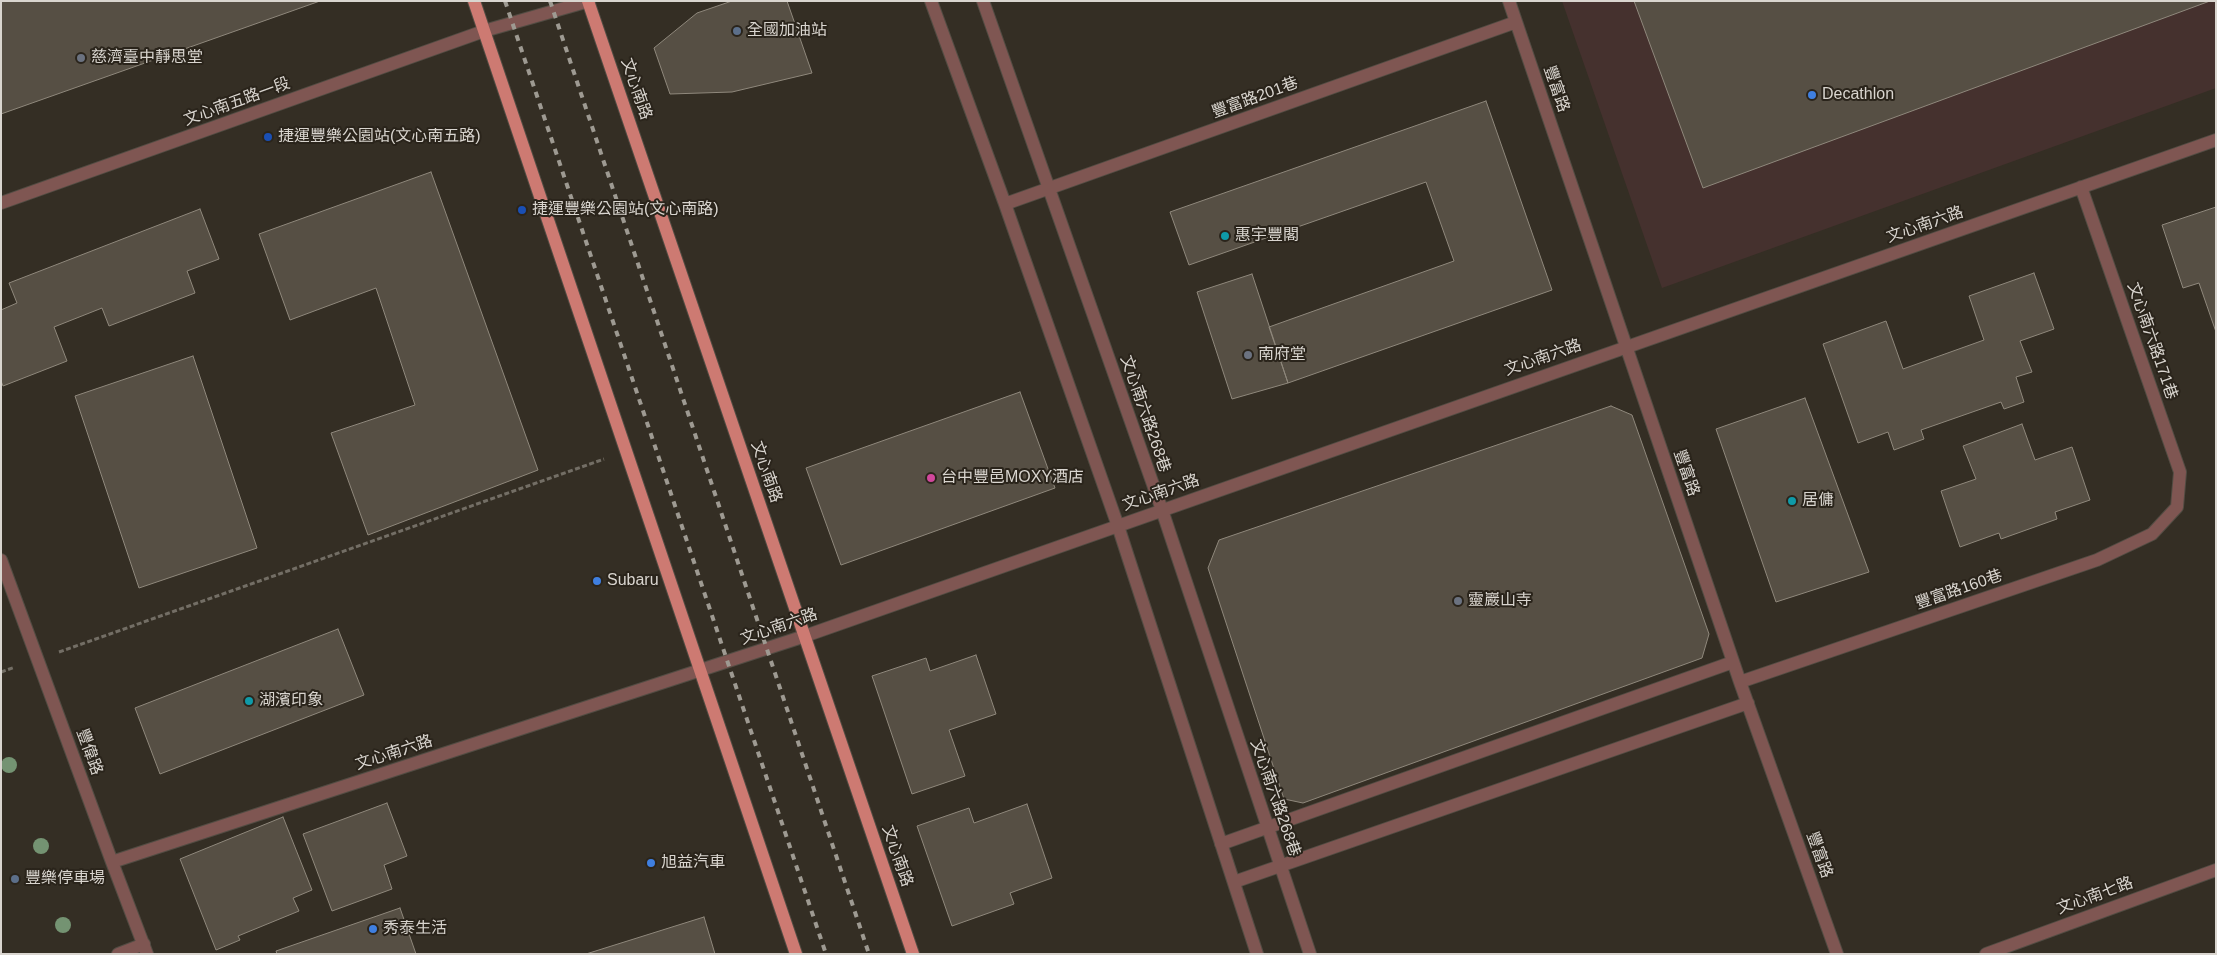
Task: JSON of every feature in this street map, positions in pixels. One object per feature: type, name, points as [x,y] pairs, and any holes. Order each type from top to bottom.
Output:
[{"type":"main road","points":[[474,1],[796,954]]},
{"type":"main road","name":"文心南路","points":[[589,1],[913,954]]},
{"type":"street","name":"文心南五路一段","points":[[1,203],[484,31],[589,1]]},
{"type":"street","points":[[931,1],[1005,204],[1118,526],[1257,954]]},
{"type":"street","name":"文心南六路268巷","points":[[983,1],[1162,510],[1310,954]]},
{"type":"street","name":"豐富路","points":[[1509,1],[1733,662],[1837,954]]},
{"type":"street","name":"豐富路201巷","points":[[1005,204],[1516,22]]},
{"type":"street","name":"文心南六路","points":[[112,862],[805,636],[2216,140]]},
{"type":"street","name":"文心南六路171巷","points":[[2081,188],[2180,472],[2177,507]]},
{"type":"street","name":"豐富路160巷","points":[[1740,682],[2097,560],[2152,534],[2177,507]]},
{"type":"street","name":"豐偉路","points":[[1,560],[146,949]]},
{"type":"street","points":[[1221,844],[1733,662]]},
{"type":"street","points":[[1234,882],[1748,704]]},
{"type":"street","name":"文心南七路","points":[[1986,954],[2216,870]]},
{"type":"street","points":[[118,954],[146,949]]},
{"type":"path","points":[[1,672],[626,452]]},
{"type":"shaded area","name":"Decathlon","points":[[1562,1],[2216,1],[2216,88],[1662,288]]},
{"type":"building","name":"慈濟臺中靜思堂","points":[[1,1],[320,1],[1,114]]},
{"type":"building","name":"全國加油站","points":[[732,1],[787,1],[812,73],[732,92],[670,94],[654,48],[697,13]]},
{"type":"building","name":"Decathlon","points":[[1634,1],[2210,1],[1703,188]]},
{"type":"building","name":"惠宇豐閣","points":[[1486,101],[1552,290],[1288,383],[1269,327],[1454,261],[1426,182],[1189,265],[1170,212]]},
{"type":"building","points":[[431,172],[538,470],[368,535],[331,433],[415,405],[376,288],[290,320],[259,234]]},
{"type":"building","points":[[2216,207],[2216,332],[2199,283],[2183,288],[2162,225]]},
{"type":"building","points":[[200,209],[219,259],[187,271],[195,293],[109,326],[102,308],[54,327],[67,361],[3,386],[1,381],[1,310],[17,303],[9,283]]},
{"type":"building","points":[[2034,273],[2054,329],[2020,341],[2032,372],[2016,377],[2024,402],[2004,409],[2001,402],[1921,430],[1924,439],[1894,450],[1888,432],[1858,443],[1823,344],[1886,321],[1903,369],[1984,340],[1969,296]]},
{"type":"building","name":"南府堂","points":[[1252,274],[1288,383],[1232,399],[1197,292]]},
{"type":"building","points":[[193,356],[257,548],[139,588],[75,396]]},
{"type":"building","name":"台中豐邑MOXY酒店","points":[[1020,392],[1055,488],[841,565],[806,468]]},
{"type":"building","name":"居傭","points":[[1805,398],[1869,572],[1776,602],[1716,429]]},
{"type":"building","name":"靈巖山寺","points":[[1611,406],[1632,415],[1709,634],[1702,658],[1303,803],[1284,799],[1208,568],[1219,540]]},
{"type":"building","points":[[2022,424],[2035,460],[2072,447],[2090,500],[2055,512],[2057,519],[2001,539],[1999,533],[1960,547],[1941,491],[1976,479],[1963,446]]},
{"type":"building","name":"湖濱印象","points":[[338,629],[364,695],[160,774],[135,708]]},
{"type":"building","points":[[976,655],[996,714],[949,730],[965,776],[912,794],[872,676],[926,658],[930,671]]},
{"type":"building","points":[[387,803],[407,856],[384,865],[392,889],[332,911],[303,834]]},
{"type":"building","points":[[1027,804],[1052,878],[1010,893],[1014,904],[952,926],[917,826],[969,808],[974,823]]},
{"type":"building","points":[[283,817],[312,890],[293,898],[299,911],[238,936],[240,940],[216,950],[180,859]]},
{"type":"building","name":"秀泰生活","points":[[400,908],[416,954],[277,954],[276,951]]},
{"type":"building","points":[[704,917],[715,954],[586,954]]},
{"type":"railway","points":[[505,1],[826,954]]},
{"type":"railway","points":[[550,1],[869,954]]},
{"type":"place","name":"全國加油站","points":[[737,31]]},
{"type":"place","name":"慈濟臺中靜思堂","points":[[81,58]]},
{"type":"place","name":"Decathlon","points":[[1812,95]]},
{"type":"place","name":"捷運豐樂公園站(文心南五路)","points":[[268,137]]},
{"type":"place","name":"捷運豐樂公園站(文心南路)","points":[[522,210]]},
{"type":"place","name":"惠宇豐閣","points":[[1225,236]]},
{"type":"place","name":"南府堂","points":[[1248,355]]},
{"type":"place","name":"台中豐邑MOXY酒店","points":[[931,478]]},
{"type":"place","name":"居傭","points":[[1792,501]]},
{"type":"place","name":"Subaru","points":[[597,581]]},
{"type":"place","name":"靈巖山寺","points":[[1458,601]]},
{"type":"place","name":"湖濱印象","points":[[249,701]]},
{"type":"place","name":"旭益汽車","points":[[651,863]]},
{"type":"place","name":"豐樂停車場","points":[[15,879]]},
{"type":"place","name":"秀泰生活","points":[[373,929]]}]
